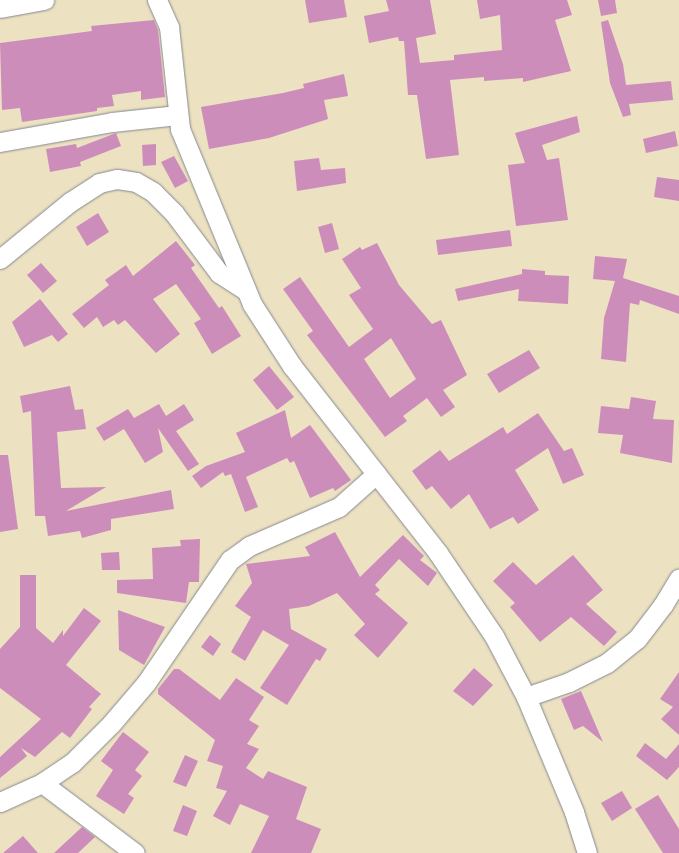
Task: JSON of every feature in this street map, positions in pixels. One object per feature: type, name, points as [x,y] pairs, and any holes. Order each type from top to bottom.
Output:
[{"type":"street","points":[[0,8],[44,0]]},
{"type":"street","points":[[157,0],[169,26],[178,115],[190,158],[244,289],[292,366],[468,596],[511,665],[574,812],[587,853]]},
{"type":"street","points":[[0,142],[112,122],[178,115]]},
{"type":"street","points":[[0,260],[70,202],[99,183],[117,179],[136,182],[153,192],[174,213],[219,273],[244,289]]},
{"type":"street","points":[[0,802],[42,783],[72,763],[146,683],[230,560],[249,546],[339,507],[376,474]]},
{"type":"street","points":[[526,697],[570,682],[607,664],[637,639],[663,605],[679,578]]},
{"type":"street","points":[[42,783],[135,853]]},
{"type":"building","points":[[305,0],[344,0],[347,17],[309,23]]},
{"type":"building","points":[[386,0],[430,0],[436,34],[416,38],[420,63],[454,60],[454,55],[502,50],[500,15],[480,19],[477,0],[567,0],[572,15],[555,20],[571,71],[523,82],[523,78],[484,81],[484,77],[450,80],[459,155],[426,159],[417,95],[408,95],[404,41],[399,41],[398,37],[369,43],[364,16],[389,11]]},
{"type":"building","points":[[598,0],[615,0],[617,13],[601,16]]},
{"type":"building","points":[[154,20],[158,30],[165,97],[141,100],[141,91],[112,95],[114,106],[97,108],[97,111],[22,122],[20,108],[2,110],[0,43],[92,31],[91,26]]},
{"type":"building","points":[[608,20],[623,64],[626,85],[671,81],[673,100],[629,104],[631,115],[623,117],[610,83],[601,22]]},
{"type":"building","points":[[344,74],[348,96],[324,100],[328,119],[269,138],[209,149],[201,107],[283,93],[304,88],[303,84]]},
{"type":"building","points":[[577,116],[580,132],[542,145],[547,160],[559,158],[568,220],[516,226],[508,165],[525,163],[515,133]]},
{"type":"building","points":[[675,131],[678,146],[646,153],[643,139]]},
{"type":"building","points":[[116,133],[121,146],[80,162],[81,166],[50,172],[46,149],[76,144],[77,148]]},
{"type":"building","points":[[156,144],[156,165],[143,166],[142,145]]},
{"type":"building","points":[[174,156],[188,181],[175,188],[161,162]]},
{"type":"building","points":[[319,158],[321,170],[345,168],[346,183],[297,191],[294,161]]},
{"type":"building","points":[[657,177],[679,180],[679,201],[654,197]]},
{"type":"building","points":[[98,213],[109,232],[87,246],[76,227]]},
{"type":"building","points":[[332,223],[339,249],[325,253],[318,227]]},
{"type":"building","points":[[510,230],[512,246],[438,255],[436,240]]},
{"type":"building","points":[[176,241],[195,265],[191,268],[219,308],[222,306],[241,336],[212,354],[194,323],[201,319],[176,284],[153,299],[180,334],[156,353],[125,320],[118,325],[114,320],[103,327],[97,317],[84,328],[72,314],[109,285],[105,280],[126,265],[133,276]]},
{"type":"building","points":[[377,243],[399,285],[432,324],[441,320],[467,375],[443,390],[455,407],[441,417],[427,398],[403,416],[407,421],[385,437],[307,335],[313,331],[283,289],[300,277],[349,347],[373,329],[349,295],[361,288],[342,259],[360,247],[362,250]],"holes":[[[391,338],[416,379],[390,398],[364,359]]]},
{"type":"building","points":[[595,256],[627,259],[623,278],[679,296],[679,314],[640,300],[639,305],[630,303],[626,362],[601,359],[604,318],[615,281],[593,279]]},
{"type":"building","points":[[41,263],[57,281],[43,293],[27,275]]},
{"type":"building","points":[[522,269],[545,271],[545,275],[569,276],[568,304],[518,301],[519,289],[458,301],[455,289],[522,274]]},
{"type":"building","points":[[40,299],[68,334],[58,342],[52,335],[24,347],[12,322]]},
{"type":"building","points":[[529,350],[540,368],[499,393],[487,374]]},
{"type":"building","points":[[269,366],[294,397],[277,410],[253,380]]},
{"type":"building","points":[[70,386],[75,410],[83,409],[86,429],[57,432],[61,488],[106,487],[66,511],[171,490],[174,509],[111,519],[111,530],[82,538],[80,531],[48,536],[45,516],[35,516],[31,411],[23,413],[20,396]]},
{"type":"building","points":[[631,397],[656,401],[653,419],[674,420],[672,463],[620,453],[623,435],[598,433],[601,406],[629,409]]},
{"type":"building","points":[[159,404],[166,416],[184,404],[194,420],[176,431],[199,464],[188,471],[158,428],[163,452],[145,463],[124,429],[104,441],[96,428],[128,409],[134,418]]},
{"type":"building","points":[[285,410],[291,438],[310,425],[351,480],[335,491],[333,488],[310,498],[294,461],[290,463],[287,458],[246,477],[258,507],[245,512],[231,474],[225,476],[223,472],[201,488],[192,476],[206,466],[245,452],[236,433]]},
{"type":"building","points":[[538,413],[564,451],[572,448],[584,475],[563,484],[548,448],[515,470],[539,510],[518,524],[513,517],[490,529],[469,494],[451,509],[432,486],[426,490],[412,471],[440,450],[449,461],[503,427],[507,434]]},
{"type":"building","points":[[0,455],[8,455],[18,529],[0,532]]},
{"type":"building","points":[[335,532],[360,577],[403,535],[424,556],[420,560],[437,573],[428,586],[399,559],[375,585],[380,590],[375,594],[408,623],[378,658],[354,635],[365,624],[337,593],[309,606],[289,609],[291,629],[327,649],[320,661],[316,659],[287,705],[260,688],[289,645],[263,630],[245,661],[231,652],[251,617],[235,606],[252,583],[246,564],[310,556],[305,547]]},
{"type":"building","points":[[200,539],[199,582],[189,582],[186,603],[117,593],[117,580],[153,579],[152,548],[181,546],[180,540]]},
{"type":"building","points":[[119,552],[120,570],[102,570],[101,553]]},
{"type":"building","points":[[573,555],[603,590],[586,604],[617,632],[604,646],[571,617],[540,642],[510,607],[515,603],[493,581],[513,562],[536,585]]},
{"type":"building","points":[[20,575],[36,575],[36,628],[53,643],[63,630],[63,636],[84,608],[101,621],[66,665],[101,694],[89,707],[92,709],[70,738],[62,732],[35,757],[21,748],[27,756],[0,778],[0,757],[41,719],[0,688],[0,649],[20,627]]},
{"type":"building","points":[[118,610],[165,627],[144,665],[119,650]]},
{"type":"building","points":[[210,635],[221,644],[213,656],[201,647]]},
{"type":"building","points":[[474,668],[493,685],[473,706],[453,691]]},
{"type":"building","points":[[174,669],[179,669],[220,700],[236,678],[264,697],[249,720],[259,726],[247,744],[259,749],[246,768],[263,779],[268,771],[307,787],[296,819],[321,829],[311,853],[251,853],[269,816],[240,804],[230,825],[213,816],[227,791],[216,788],[223,766],[207,761],[215,740],[158,694],[158,689]]},
{"type":"building","points":[[679,672],[679,735],[661,719],[673,707],[660,699]]},
{"type":"building","points":[[581,691],[603,742],[583,726],[574,730],[561,699]]},
{"type":"building","points":[[123,732],[149,752],[135,770],[142,776],[128,794],[134,798],[124,814],[96,796],[113,770],[101,761]]},
{"type":"building","points":[[645,743],[666,759],[679,744],[679,767],[667,780],[636,756]]},
{"type":"building","points":[[185,755],[198,761],[186,787],[173,782]]},
{"type":"building","points":[[622,791],[632,808],[612,821],[601,803]]},
{"type":"building","points":[[658,795],[679,829],[679,853],[663,853],[635,809]]},
{"type":"building","points":[[183,805],[197,811],[187,836],[173,831]]},
{"type":"building","points":[[82,827],[95,837],[78,853],[54,853]]},
{"type":"building","points":[[23,836],[38,853],[3,853]]}]
